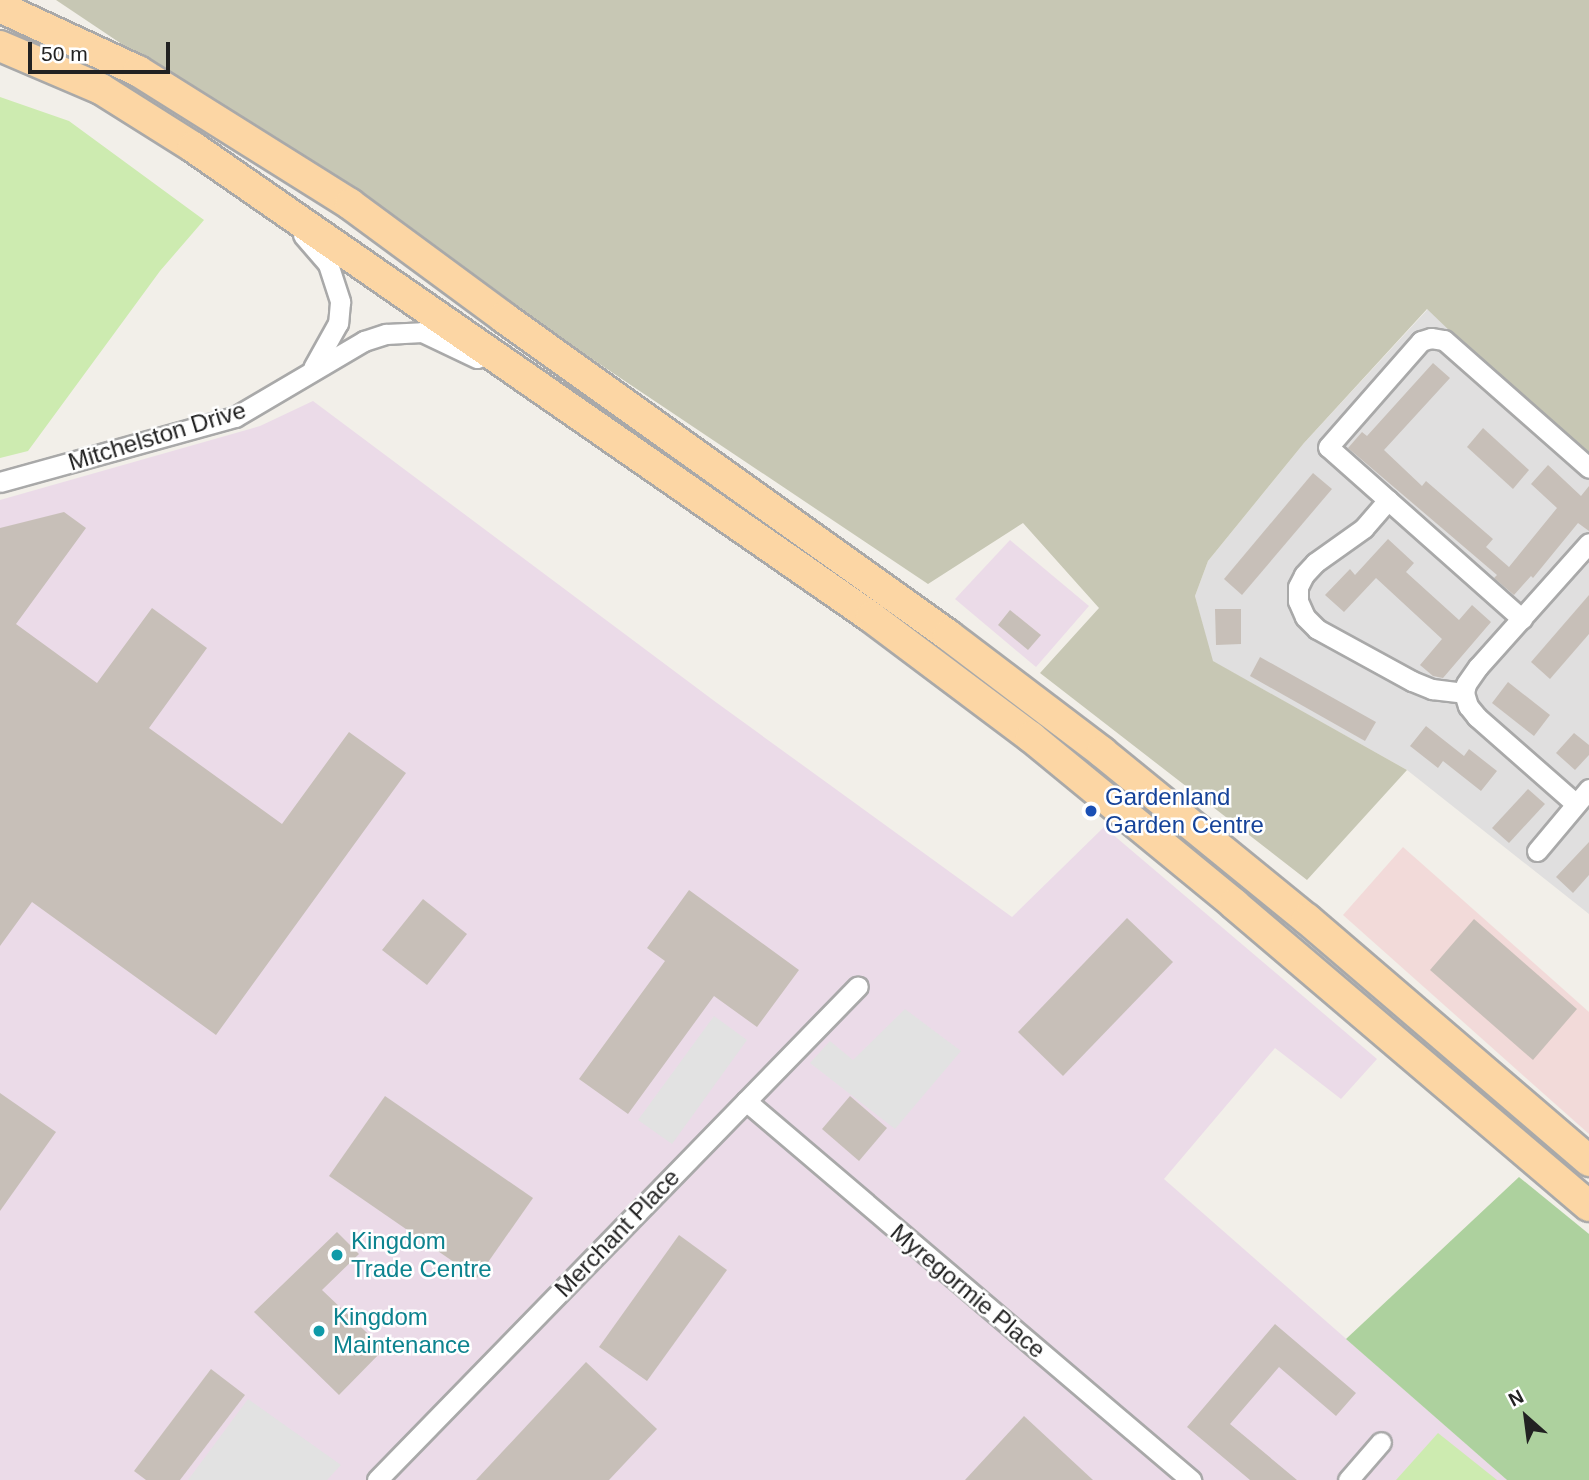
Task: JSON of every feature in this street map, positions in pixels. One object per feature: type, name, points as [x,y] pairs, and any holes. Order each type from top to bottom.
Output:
[{"type":"main road","points":[[0,7],[138,71],[350,204],[503,317],[948,635],[1102,751],[1285,902],[1589,1161]]},
{"type":"main road","points":[[0,46],[101,89],[193,148],[871,617],[1031,737],[1234,904],[1589,1206]]},
{"type":"street","points":[[193,148],[302,234],[328,264],[337,286],[340,313],[328,344],[308,375]]},
{"type":"street","name":"Mitchelston Drive","points":[[0,482],[235,417],[364,341],[406,331],[422,332],[565,403]]},
{"type":"street","points":[[1522,619],[1328,447],[1421,341],[1430,338],[1444,340],[1589,468]]},
{"type":"street","points":[[1388,500],[1364,528],[1315,563],[1304,575],[1298,587],[1298,601],[1305,617],[1317,629],[1400,675],[1432,689],[1464,693]]},
{"type":"street","points":[[1537,851],[1582,796],[1477,717],[1468,706],[1464,693],[1466,684],[1478,667],[1589,543]]},
{"type":"street","name":"Merchant Place","points":[[377,1480],[859,986]]},
{"type":"street","name":"Myregormie Place","points":[[746,1101],[1191,1480]]},
{"type":"street","points":[[1348,1480],[1381,1443]]},
{"type":"shaded area","points":[[56,0],[1589,0],[1589,465],[1427,309],[1304,443],[1208,561],[1195,596],[1213,661],[1407,770],[1307,880],[1040,673],[1099,608],[1023,523],[928,584]]},
{"type":"shaded area","points":[[1428,309],[1589,465],[1589,914],[1407,770],[1212,661],[1195,596],[1208,561],[1304,443]]},
{"type":"shaded area","points":[[313,401],[717,703],[1012,917],[1104,827],[1377,1059],[1341,1099],[1275,1048],[1164,1179],[1507,1480],[0,1480],[0,500],[260,426]]},
{"type":"shaded area","points":[[1010,540],[1089,606],[1036,667],[955,599]]},
{"type":"shaded area","points":[[1403,847],[1589,1012],[1589,1134],[1343,915]]},
{"type":"shaded area","points":[[905,1009],[961,1051],[895,1129],[810,1063],[830,1041],[853,1060]]},
{"type":"shaded area","points":[[714,1016],[747,1040],[672,1144],[638,1120]]},
{"type":"shaded area","points":[[248,1399],[341,1465],[327,1480],[188,1480]]},
{"type":"green space","points":[[0,97],[69,121],[204,220],[160,271],[28,451],[0,458]]},
{"type":"green space","points":[[1519,1177],[1589,1234],[1589,1480],[1507,1480],[1346,1339]]},
{"type":"green space","points":[[1438,1433],[1497,1480],[1396,1480]]},
{"type":"building","points":[[1433,363],[1450,378],[1384,450],[1422,486],[1426,481],[1493,539],[1486,547],[1509,567],[1557,508],[1531,484],[1548,465],[1581,496],[1589,486],[1589,531],[1578,523],[1533,578],[1531,576],[1514,595],[1494,578],[1497,575],[1348,448],[1362,432],[1367,436]]},
{"type":"building","points":[[1483,428],[1529,470],[1513,489],[1467,447]]},
{"type":"building","points":[[1313,473],[1332,489],[1242,595],[1224,579]]},
{"type":"building","points":[[64,512],[86,528],[16,624],[97,683],[152,608],[207,648],[149,728],[282,824],[349,732],[406,773],[216,1035],[32,902],[0,946],[0,528]]},
{"type":"building","points":[[1388,539],[1414,563],[1406,572],[1459,620],[1472,605],[1491,622],[1443,678],[1433,676],[1420,665],[1442,639],[1376,578],[1344,612],[1325,595],[1350,569],[1355,575]]},
{"type":"building","points":[[1589,595],[1589,634],[1550,679],[1531,662]]},
{"type":"building","points":[[1215,609],[1241,609],[1241,644],[1216,645]]},
{"type":"building","points":[[1010,610],[1041,635],[1028,650],[998,625]]},
{"type":"building","points":[[1260,657],[1376,722],[1365,741],[1250,676]]},
{"type":"building","points":[[1508,682],[1550,715],[1534,736],[1492,703]]},
{"type":"building","points":[[1426,726],[1464,756],[1469,749],[1497,771],[1481,791],[1443,761],[1438,768],[1410,746]]},
{"type":"building","points":[[1574,733],[1589,745],[1589,755],[1575,770],[1556,753]]},
{"type":"building","points":[[1528,789],[1545,804],[1509,843],[1492,828]]},
{"type":"building","points":[[1589,842],[1589,875],[1573,893],[1556,877]]},
{"type":"building","points":[[689,890],[799,970],[757,1027],[714,996],[628,1114],[579,1079],[665,961],[647,948]]},
{"type":"building","points":[[423,899],[467,934],[427,985],[382,950]]},
{"type":"building","points":[[1127,918],[1173,962],[1063,1076],[1018,1032]]},
{"type":"building","points":[[1474,919],[1577,1009],[1533,1060],[1430,970]]},
{"type":"building","points":[[0,1093],[56,1132],[0,1211]]},
{"type":"building","points":[[385,1096],[533,1198],[477,1278],[329,1176]]},
{"type":"building","points":[[850,1096],[887,1128],[859,1161],[822,1129]]},
{"type":"building","name":"Kingdom Maintenance","points":[[337,1232],[359,1254],[322,1290],[384,1349],[339,1395],[254,1312]]},
{"type":"building","points":[[679,1235],[727,1270],[647,1381],[599,1347]]},
{"type":"building","points":[[1275,1324],[1356,1393],[1336,1416],[1279,1367],[1230,1424],[1297,1480],[1250,1480],[1187,1427]]},
{"type":"building","points":[[586,1362],[657,1429],[609,1480],[476,1480]]},
{"type":"building","points":[[211,1369],[245,1395],[180,1480],[146,1480],[134,1471]]},
{"type":"building","points":[[1024,1416],[1093,1480],[965,1480]]},
{"type":"place","name":"Gardenland Garden Centre","points":[[1091,811]]},
{"type":"place","name":"Kingdom Trade Centre","points":[[337,1255]]},
{"type":"place","name":"Kingdom Maintenance","points":[[319,1331]]}]
